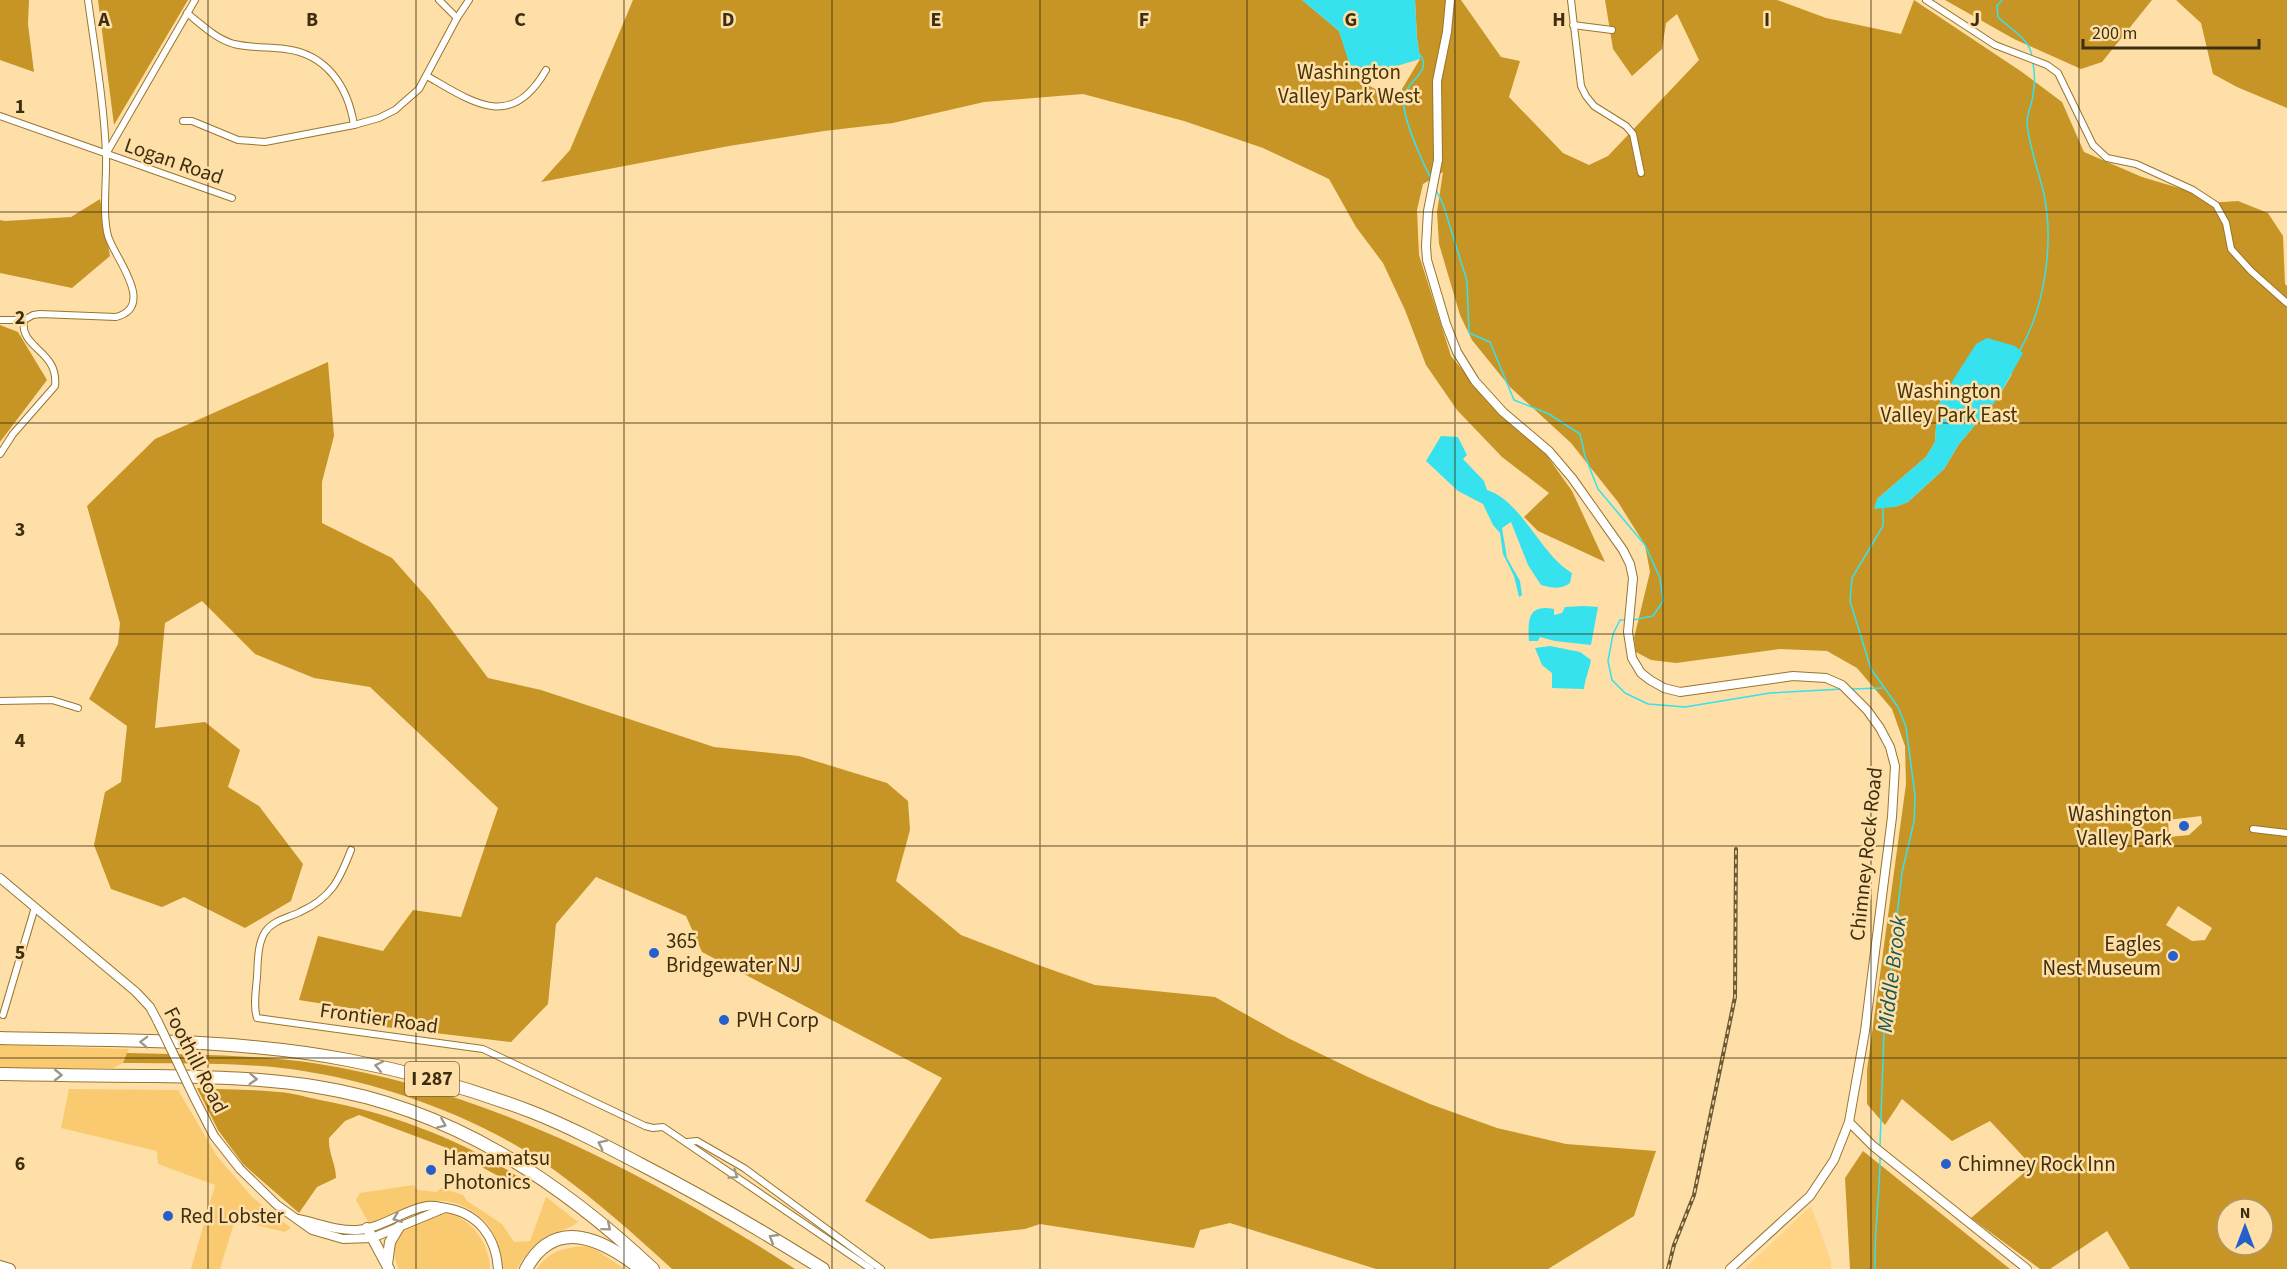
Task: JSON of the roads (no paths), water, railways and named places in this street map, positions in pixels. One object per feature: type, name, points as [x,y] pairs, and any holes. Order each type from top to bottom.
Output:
[{"type":"highway","name":"I 287","points":[[0,1038],[262,1047],[348,1060],[451,1084],[534,1113],[605,1145],[717,1205],[823,1269]]},
{"type":"highway","name":"I 287","points":[[0,1074],[267,1080],[320,1087],[369,1098],[441,1123],[516,1162],[579,1204],[653,1269]]},
{"type":"highway","points":[[388,1267],[390,1242],[399,1227]]},
{"type":"highway","points":[[370,1233],[388,1267]]},
{"type":"highway","points":[[526,1269],[543,1248],[561,1239],[576,1237],[597,1241],[641,1269]]},
{"type":"highway","points":[[0,1266],[10,1269]]},
{"type":"street","points":[[0,320],[6,322],[24,320],[40,314],[116,317],[130,309],[133,301],[131,282],[108,236],[106,154],[88,0]]},
{"type":"street","points":[[106,154],[195,0]]},
{"type":"street","points":[[439,0],[457,18]]},
{"type":"street","points":[[183,121],[192,121],[228,137],[248,142],[265,142],[379,118],[395,110],[414,94],[427,76],[469,0]]},
{"type":"street","name":"Chimney Rock Road","points":[[1450,0],[1447,32],[1437,81],[1438,160],[1426,232],[1427,260],[1457,352],[1488,397],[1520,429],[1549,451],[1572,477],[1623,550],[1630,564],[1633,578],[1628,632],[1630,652],[1641,673],[1656,684],[1671,690],[1689,692],[1793,676],[1826,678],[1842,686],[1867,710],[1880,728],[1893,758],[1895,777],[1865,1031],[1849,1122],[1834,1160],[1810,1196],[1730,1269]]},
{"type":"street","points":[[1571,0],[1581,86],[1594,106],[1626,126],[1633,134],[1641,173]]},
{"type":"street","points":[[1926,0],[1995,45],[2041,63],[2058,73],[2093,145],[2107,158],[2136,164],[2193,190],[2211,201],[2223,215],[2229,244],[2236,256],[2287,303]]},
{"type":"street","points":[[187,13],[216,36],[234,44],[286,49],[313,58],[342,86],[351,106],[354,125]]},
{"type":"street","points":[[1573,25],[1612,30]]},
{"type":"street","points":[[427,76],[470,101],[482,105],[505,106],[516,103],[526,96],[535,88],[546,70]]},
{"type":"street","name":"Logan Road","points":[[0,116],[232,198]]},
{"type":"street","points":[[0,454],[13,434],[54,386],[54,368],[28,340],[24,331],[24,320]]},
{"type":"street","points":[[0,701],[52,700],[78,708]]},
{"type":"street","points":[[2253,829],[2287,833]]},
{"type":"street","name":"Frontier Road","points":[[351,850],[335,887],[325,897],[312,906],[274,923],[266,931],[259,949],[255,1003],[257,1018],[483,1049],[645,1126],[663,1127],[871,1269]]},
{"type":"street","name":"Foothill Road","points":[[0,878],[136,992],[150,1007],[214,1136],[240,1169],[277,1205],[312,1230],[332,1237],[357,1239],[426,1206],[467,1214],[483,1227],[493,1245],[498,1269]]},
{"type":"street","points":[[3,1015],[35,907]]},
{"type":"street","points":[[1849,1122],[1887,1157],[2027,1269]]},
{"type":"street","name":"Frontier Road","points":[[686,1142],[697,1141],[744,1168],[881,1269]]},
{"type":"street","name":"Foothill Road","points":[[370,1233],[399,1227],[445,1208]]},
{"type":"water","points":[[1302,0],[1415,0],[1420,59],[1354,79],[1339,31]]},
{"type":"water","points":[[1987,338],[2015,346],[2023,353],[1998,398],[1959,444],[1944,469],[1908,502],[1895,507],[1874,509],[1877,499],[1926,457],[1935,442],[1937,411],[1941,399],[1976,344]]},
{"type":"water","points":[[1441,436],[1458,437],[1467,455],[1463,459],[1484,481],[1487,490],[1511,505],[1550,554],[1572,573],[1570,583],[1556,588],[1541,585],[1528,565],[1511,522],[1502,528],[1507,558],[1520,581],[1522,595],[1519,597],[1514,576],[1503,554],[1500,533],[1493,525],[1483,504],[1458,491],[1426,461]]},
{"type":"water","points":[[1565,607],[1598,607],[1591,645],[1540,637],[1538,641],[1529,641],[1529,621],[1534,612],[1545,608],[1554,609],[1554,615],[1562,613]]},
{"type":"water","points":[[1550,646],[1580,652],[1591,660],[1584,689],[1552,688],[1552,673],[1542,665],[1535,648]]},
{"type":"waterway","points":[[2002,0],[1997,6],[1998,17],[2023,39],[2032,56]]},
{"type":"waterway","points":[[1418,52],[1424,64],[1419,75],[1406,90],[1404,104],[1412,137],[1430,177]]},
{"type":"waterway","points":[[2020,350],[2029,333],[2041,295],[2048,233],[2044,194],[2027,122],[2034,87],[2033,63]]},
{"type":"waterway","points":[[1436,190],[1443,204],[1467,281],[1469,333],[1490,342],[1514,400],[1549,414],[1580,434],[1585,456],[1598,489],[1645,545],[1660,578],[1663,601],[1653,616],[1633,620]]},
{"type":"waterway","name":"Middle Brook","points":[[1880,1146],[1884,1032],[1902,872],[1914,822],[1915,795],[1906,727],[1898,707],[1871,669],[1850,601],[1852,578],[1883,526],[1883,507]]},
{"type":"waterway","points":[[1625,620],[1620,620],[1613,634],[1608,661],[1612,680],[1625,693],[1648,704],[1685,707],[1770,693],[1843,689]]},
{"type":"waterway","points":[[1851,689],[1882,688]]},
{"type":"waterway","name":"Middle Brook","points":[[1875,1269],[1880,1157]]},
{"type":"railway","points":[[1668,1269],[1674,1245],[1694,1195],[1735,997],[1736,849]]},
{"type":"place","name":"Washington Valley Park","points":[[2184,826]]},
{"type":"place","name":"365 Bridgewater NJ","points":[[654,953]]},
{"type":"place","name":"Eagles Nest Museum","points":[[2173,956]]},
{"type":"place","name":"PVH Corp","points":[[724,1020]]},
{"type":"place","name":"Chimney Rock Inn","points":[[1946,1164]]},
{"type":"place","name":"Hamamatsu Photonics","points":[[431,1170]]},
{"type":"place","name":"Red Lobster","points":[[168,1216]]},
{"type":"park label","name":"Washington Valley Park West","points":[[1349,84]]},
{"type":"park label","name":"Washington Valley Park East","points":[[1949,403]]}]
